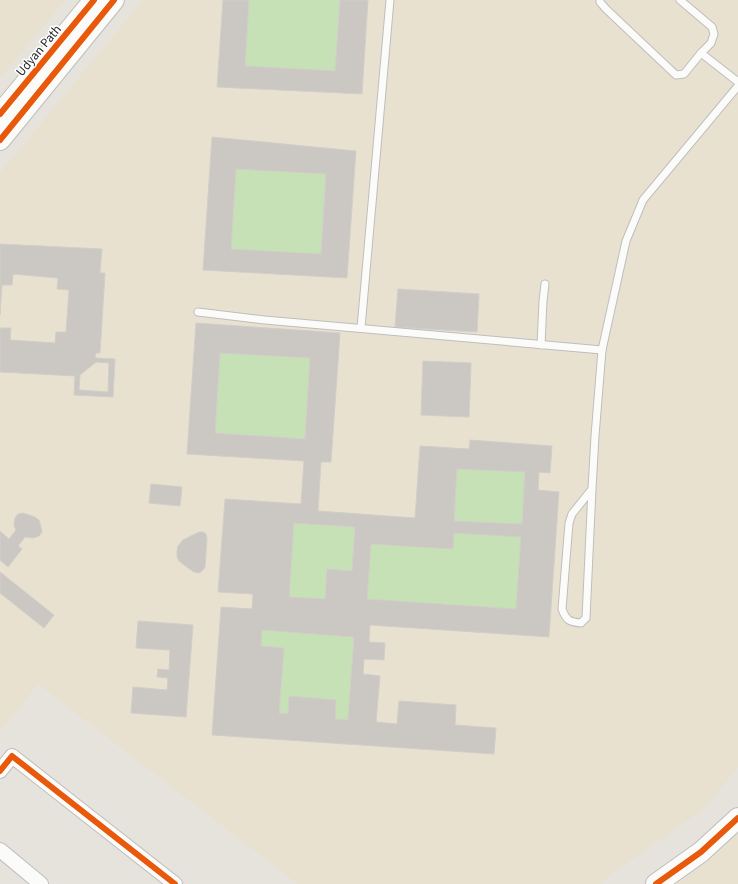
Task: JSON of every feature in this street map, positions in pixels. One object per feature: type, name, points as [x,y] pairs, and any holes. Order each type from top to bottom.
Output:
[{"type":"main road","name":"Udyan Path","points":[[0,114],[94,0]]},
{"type":"main road","name":"Udyan Path","points":[[0,140],[114,0]]},
{"type":"main road","points":[[656,884],[701,852],[738,818]]},
{"type":"street","points":[[0,771],[12,756],[175,884]]},
{"type":"street","points":[[0,850],[41,884]]},
{"type":"lane","points":[[361,328],[390,0]]},
{"type":"lane","points":[[600,0],[606,9],[676,74],[684,74],[711,43],[714,34],[712,27],[680,0]]},
{"type":"lane","points":[[701,54],[738,82]]},
{"type":"lane","points":[[592,489],[572,514],[569,523],[562,609],[565,618],[572,622],[581,623],[586,618],[592,489],[602,350],[626,241],[642,200],[738,86]]},
{"type":"lane","points":[[541,345],[545,284]]},
{"type":"lane","points":[[198,312],[265,320],[602,350]]},
{"type":"shaded area","points":[[0,0],[65,0],[0,78]]},
{"type":"shaded area","points":[[143,0],[738,0],[738,767],[703,810],[615,871],[600,884],[298,884],[38,684],[0,731],[0,173]]},
{"type":"shaded area","points":[[738,831],[738,884],[675,884],[690,874]]},
{"type":"green space","points":[[249,0],[340,0],[335,71],[245,66]]},
{"type":"green space","points":[[236,169],[326,174],[321,254],[231,249]]},
{"type":"green space","points":[[220,353],[310,358],[305,439],[215,433]]},
{"type":"green space","points":[[457,469],[525,472],[522,524],[454,521]]},
{"type":"green space","points":[[294,523],[355,527],[352,571],[327,569],[325,599],[289,597]]},
{"type":"green space","points":[[454,533],[521,537],[516,609],[367,599],[371,544],[453,549]]},
{"type":"green space","points":[[262,630],[354,637],[348,720],[335,719],[336,700],[289,696],[288,714],[279,713],[284,648],[261,646]]},
{"type":"building","points":[[223,0],[249,0],[245,66],[335,71],[340,0],[368,0],[362,94],[217,87]]},
{"type":"building","points":[[212,137],[356,151],[347,278],[203,270]],"holes":[[[236,169],[326,174],[321,254],[231,249]]]},
{"type":"building","points":[[0,244],[102,249],[100,273],[105,273],[100,353],[96,353],[95,358],[115,359],[113,397],[74,395],[75,376],[0,372],[0,328],[11,328],[10,340],[55,343],[56,332],[66,332],[69,290],[57,289],[58,278],[13,274],[12,285],[2,285],[0,315]],"holes":[[[96,362],[109,363],[108,392],[79,390],[80,375]]]},
{"type":"building","points":[[398,289],[479,294],[477,332],[395,327]]},
{"type":"building","points":[[196,323],[340,333],[331,462],[321,462],[318,511],[415,518],[420,446],[469,449],[470,440],[552,446],[550,473],[539,472],[538,490],[559,492],[549,637],[370,625],[369,642],[385,643],[384,660],[364,659],[363,674],[380,676],[376,722],[397,724],[399,701],[456,705],[455,725],[496,728],[494,754],[212,735],[221,607],[252,609],[253,594],[218,592],[225,499],[301,504],[304,461],[187,454]],"holes":[[[220,353],[310,358],[305,439],[215,433]],[[457,469],[525,472],[522,524],[454,521]],[[294,523],[355,527],[352,571],[327,569],[325,599],[289,597]],[[454,533],[521,537],[516,609],[367,599],[371,544],[453,549]],[[262,630],[354,637],[348,720],[335,719],[336,700],[289,696],[288,714],[279,713],[284,648],[261,646]]]},
{"type":"building","points":[[423,361],[471,363],[469,417],[421,415]]},
{"type":"building","points":[[151,484],[182,487],[180,506],[149,503]]},
{"type":"building","points":[[23,513],[39,520],[42,532],[39,536],[33,538],[25,537],[18,546],[22,549],[8,567],[0,560],[0,531],[9,539],[16,530],[14,525],[15,518],[18,514]]},
{"type":"building","points":[[199,532],[206,534],[207,538],[205,567],[199,573],[194,572],[179,561],[177,551],[178,546],[183,540]]},
{"type":"building","points":[[0,572],[54,615],[44,628],[0,593]]},
{"type":"building","points":[[138,621],[193,625],[186,717],[131,713],[133,687],[167,690],[168,678],[157,677],[158,669],[169,670],[170,650],[136,648]]},
{"type":"cycle path","points":[[0,114],[94,0]]},
{"type":"cycle path","points":[[0,140],[114,0]]},
{"type":"cycle path","points":[[0,771],[12,756],[175,884]]},
{"type":"cycle path","points":[[656,884],[701,852],[738,818]]}]
